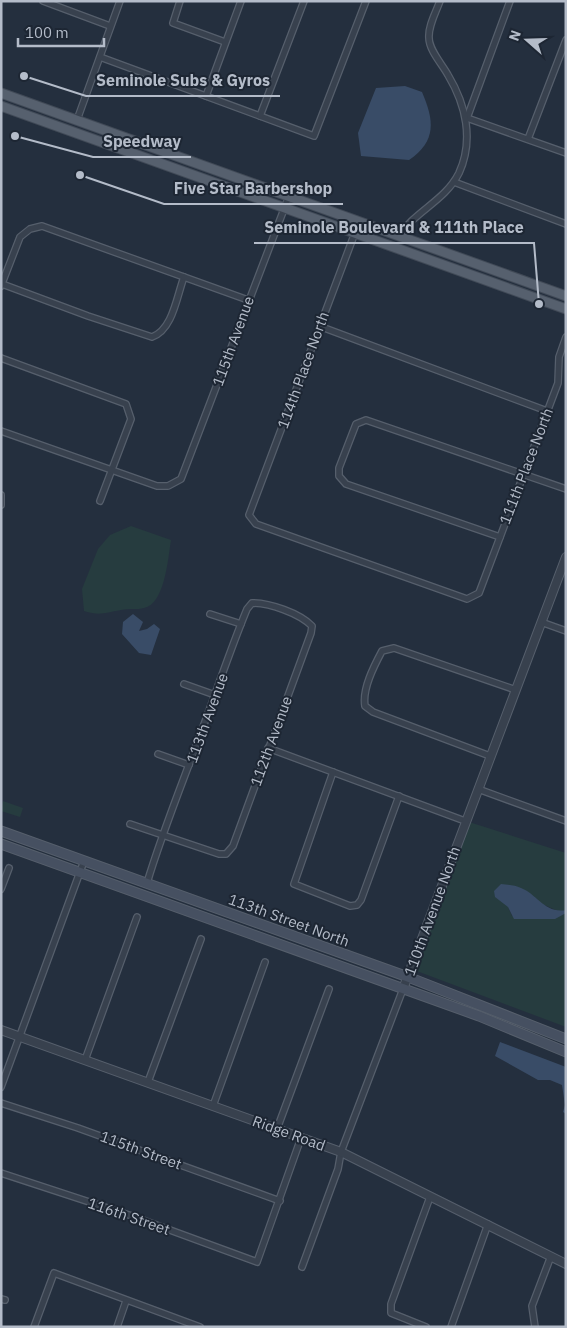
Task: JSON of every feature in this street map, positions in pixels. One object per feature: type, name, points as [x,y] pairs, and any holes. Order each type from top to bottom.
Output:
[{"type":"main road","points":[[1,93],[566,296]]},
{"type":"main road","points":[[1,106],[566,309]]},
{"type":"main road","points":[[176,170],[181,157]]},
{"type":"main road","name":"113th Street North","points":[[1,831],[408,977],[566,1039]]},
{"type":"main road","name":"113th Street North","points":[[1,844],[479,1016],[566,1052]]},
{"type":"street","points":[[43,1],[58,4],[110,26]]},
{"type":"street","points":[[78,120],[120,1]]},
{"type":"street","points":[[180,1],[173,23],[226,42]]},
{"type":"street","points":[[206,96],[241,1]]},
{"type":"street","points":[[260,116],[304,1]]},
{"type":"street","points":[[100,57],[314,136],[366,1]]},
{"type":"street","points":[[440,1],[431,26],[429,41],[448,75],[467,118],[566,153]]},
{"type":"street","points":[[399,236],[408,222],[436,202],[454,182],[464,158],[467,118],[510,1]]},
{"type":"street","points":[[528,139],[566,40]]},
{"type":"street","points":[[454,182],[566,224]]},
{"type":"street","name":"115th Avenue","points":[[112,470],[157,486],[175,484],[180,479],[289,196]]},
{"type":"street","name":"114th Place North","points":[[359,222],[249,515],[250,519],[261,526],[451,594],[467,599],[479,593]]},
{"type":"street","points":[[184,276],[168,322],[163,331],[152,337],[2,285],[20,237],[30,228],[42,226],[184,276],[248,300]]},
{"type":"street","points":[[319,326],[547,411]]},
{"type":"street","name":"111th Place North","points":[[479,593],[522,474],[558,383],[558,357],[566,337]]},
{"type":"street","points":[[1,358],[126,404],[131,419],[100,502]]},
{"type":"street","points":[[500,538],[346,484],[338,476],[339,468],[356,424],[366,420],[566,489]]},
{"type":"street","points":[[1,431],[112,470]]},
{"type":"street","points":[[1,495],[1,505]]},
{"type":"street","name":"110th Avenue North","points":[[302,1267],[338,1169],[342,1152],[565,559]]},
{"type":"street","name":"113th Avenue","points":[[147,883],[241,624],[252,603],[261,603],[305,619],[312,626]]},
{"type":"street","points":[[210,614],[241,624]]},
{"type":"street","points":[[541,622],[566,631]]},
{"type":"street","name":"112th Avenue","points":[[164,834],[219,854],[226,854],[232,846],[312,626]]},
{"type":"street","points":[[490,756],[373,712],[365,706],[364,698],[376,662],[382,651],[394,648],[516,690]]},
{"type":"street","points":[[184,684],[215,695]]},
{"type":"street","points":[[268,748],[465,821]]},
{"type":"street","points":[[158,754],[189,765]]},
{"type":"street","points":[[333,772],[294,884],[350,906],[357,905],[361,900],[399,796]]},
{"type":"street","points":[[478,789],[566,821]]},
{"type":"street","points":[[130,824],[164,834]]},
{"type":"street","points":[[1,1086],[84,861]]},
{"type":"street","points":[[1,889],[9,868]]},
{"type":"street","points":[[85,1060],[136,917]]},
{"type":"street","points":[[148,1082],[201,939]]},
{"type":"street","points":[[213,1106],[265,962]]},
{"type":"street","points":[[277,1129],[329,989]]},
{"type":"street","name":"Ridge Road","points":[[1,1030],[342,1152],[566,1264]]},
{"type":"street","name":"115th Street","points":[[1,1103],[78,1128],[280,1201]]},
{"type":"street","points":[[280,1201],[301,1138]]},
{"type":"street","name":"116th Street","points":[[1,1173],[129,1215],[256,1262],[280,1201]]},
{"type":"street","points":[[426,1327],[390,1314],[430,1196]]},
{"type":"street","points":[[451,1327],[488,1224]]},
{"type":"street","points":[[535,1327],[532,1306],[551,1256]]},
{"type":"street","points":[[34,1327],[54,1273],[200,1327]]},
{"type":"street","points":[[117,1327],[126,1301]]},
{"type":"green space","points":[[131,526],[171,540],[167,568],[157,598],[151,605],[141,609],[124,609],[98,614],[84,611],[82,589],[98,549],[110,535]]},
{"type":"green space","points":[[3,801],[23,808],[20,817],[1,811]]},
{"type":"green space","points":[[469,822],[566,853],[566,1027],[414,970]],"holes":[[[533,896],[542,904],[558,911],[512,916],[508,907]]]},
{"type":"water","points":[[405,86],[422,92],[426,102],[431,121],[429,138],[425,145],[409,160],[361,156],[358,133],[376,88]]},
{"type":"water","points":[[133,614],[143,622],[139,631],[147,629],[154,624],[160,629],[151,655],[139,653],[122,634],[123,622]]},
{"type":"water","points":[[501,884],[521,888],[552,909],[566,910],[566,913],[555,919],[514,919],[508,907],[495,897],[494,891]]},
{"type":"water","points":[[500,1042],[566,1067],[566,1114],[563,1112],[565,1105],[562,1085],[550,1080],[538,1080],[495,1056]]},
{"type":"place","name":"Seminole Subs & Gyros","points":[[24,76]]},
{"type":"place","name":"Speedway","points":[[15,136]]},
{"type":"place","name":"Five Star Barbershop","points":[[80,175]]},
{"type":"place","name":"Seminole Boulevard & 111th Place","points":[[539,304]]}]
